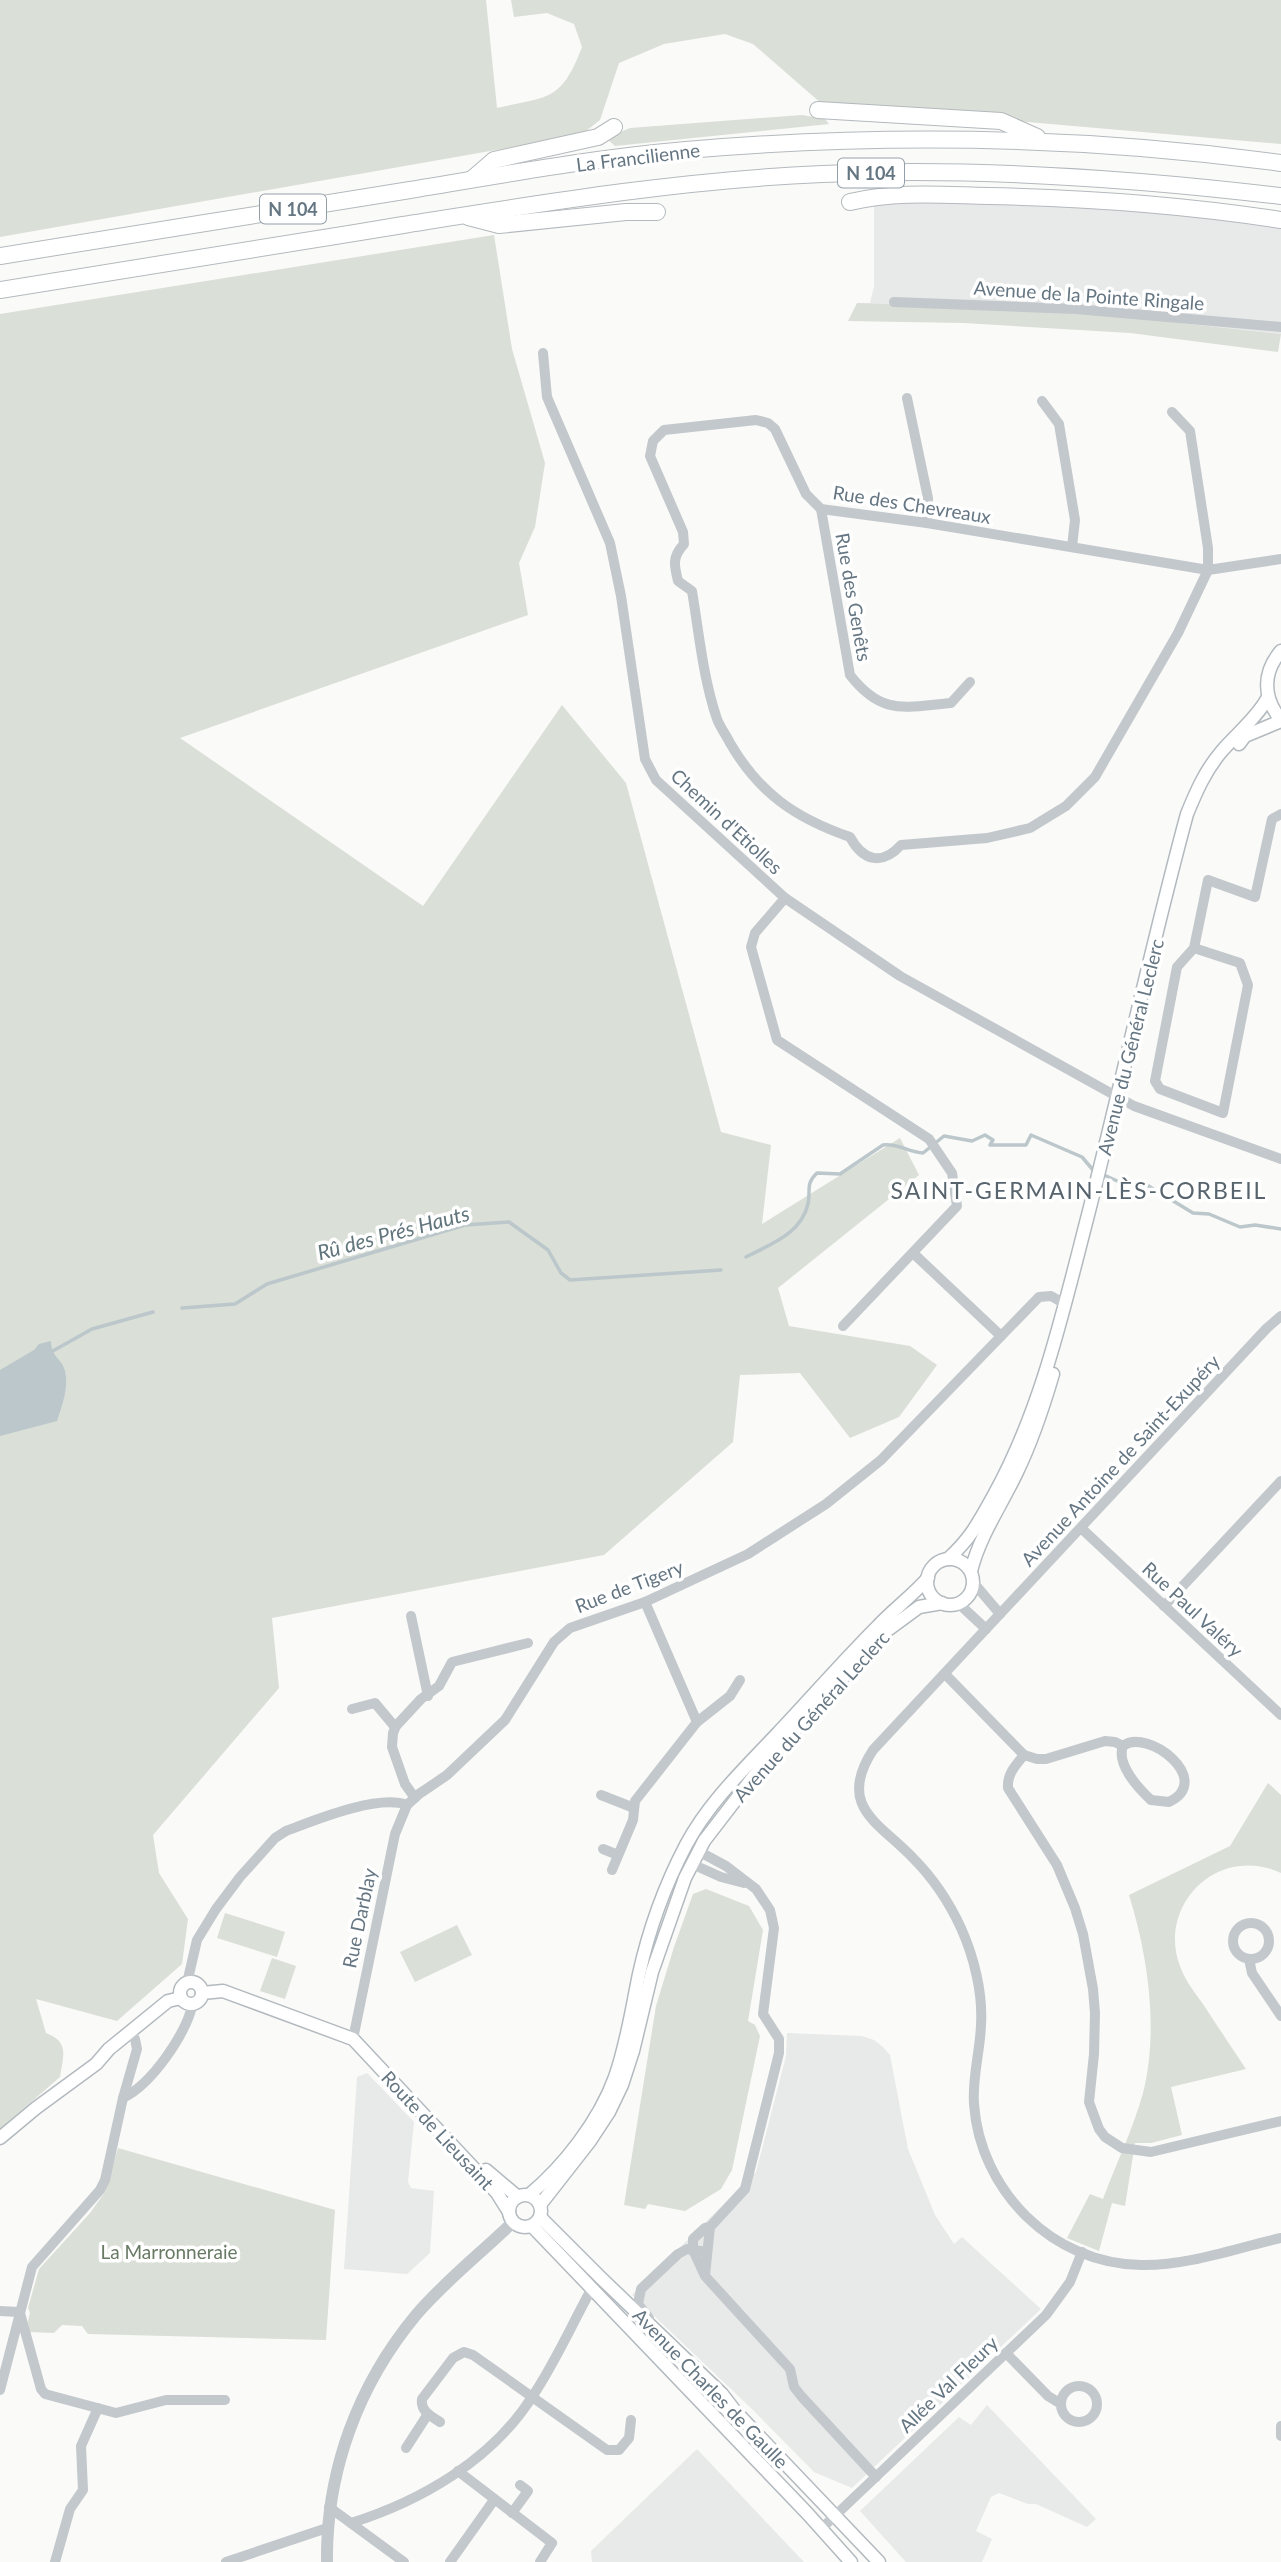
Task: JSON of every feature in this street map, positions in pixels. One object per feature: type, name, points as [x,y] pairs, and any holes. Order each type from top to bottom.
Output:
[{"type":"highway","points":[[818,110],[1001,121],[1046,141]]},
{"type":"highway","points":[[470,180],[494,160],[598,137],[614,127]]},
{"type":"highway","name":"La Francilienne","points":[[0,256],[470,180],[682,150],[807,141],[956,138],[1187,151],[1281,163]]},
{"type":"highway","name":"La Francilienne","points":[[0,290],[560,200],[692,183],[822,173],[941,172],[1066,176],[1191,185],[1281,196]]},
{"type":"highway","points":[[850,202],[892,194],[1058,197],[1157,204],[1281,220]]},
{"type":"highway","points":[[462,216],[499,225],[626,212],[657,212]]},
{"type":"main road","points":[[1281,651],[1270,665],[1266,680],[1267,699],[1281,720]]},
{"type":"main road","name":"Avenue du Général Leclerc","points":[[511,2217],[511,2203],[543,2183],[583,2136],[601,2107],[624,2048],[647,1941],[668,1884],[764,1763],[885,1632],[919,1607],[958,1603],[969,1595],[977,1547],[1016,1475],[1041,1414],[1103,1173],[1187,814],[1203,777],[1221,752],[1257,716],[1267,699]]},
{"type":"main road","name":"Avenue du Général Leclerc","points":[[1121,1099],[1194,816],[1209,780],[1245,736],[1281,720]]},
{"type":"main road","name":"Avenue du Général Leclerc","points":[[537,2216],[609,2112],[622,2085],[652,1972],[707,1812],[738,1775],[880,1624],[928,1578],[934,1565],[948,1559],[968,1541],[1013,1459],[1034,1408],[1103,1173]]},
{"type":"main road","points":[[948,1559],[961,1562],[972,1577]]},
{"type":"main road","points":[[928,1578],[932,1595],[942,1603]]},
{"type":"main road","name":"Avenue du Général Leclerc","points":[[633,2051],[636,2014],[650,1958],[651,1947],[647,1941]]},
{"type":"main road","points":[[0,2138],[96,2064],[108,2049],[167,2001],[192,1998],[197,1984],[187,1983]]},
{"type":"main road","name":"Route de Lieusaint","points":[[192,1998],[223,1991],[353,2039],[497,2193],[511,2217]]},
{"type":"main road","name":"Route de Lieusaint","points":[[364,2050],[377,2059],[470,2155],[523,2196],[537,2216]]},
{"type":"main road","points":[[511,2217],[522,2227],[537,2216]]},
{"type":"main road","name":"Avenue Charles de Gaulle","points":[[537,2216],[592,2288],[851,2562]]},
{"type":"main road","name":"Avenue Charles de Gaulle","points":[[537,2216],[722,2394],[878,2562]]},
{"type":"street","name":"Avenue de la Pointe Ringale","points":[[894,302],[1076,309],[1281,327]]},
{"type":"street","name":"Chemin d'Etiolles","points":[[543,353],[547,397],[610,543],[621,596],[645,759],[656,780],[785,898],[900,976],[1121,1099],[1281,1159]]},
{"type":"street","points":[[907,398],[928,498],[927,523]]},
{"type":"street","points":[[1042,401],[1059,424],[1076,520],[1072,547]]},
{"type":"street","points":[[1172,412],[1190,431],[1208,548],[1208,570]]},
{"type":"street","name":"Rue des Chevreaux","points":[[1208,570],[1178,633],[1095,777],[1066,806],[1030,828],[988,838],[901,845],[891,856],[874,859],[857,850],[850,837],[824,828],[776,801],[742,764],[717,721],[692,591],[678,582],[674,565],[676,553],[684,544],[683,532],[650,456],[653,441],[664,430],[756,420],[768,423],[775,429],[807,494],[821,509],[927,523],[1208,570],[1281,559]]},
{"type":"street","name":"Rue des Genêts","points":[[821,509],[850,675],[863,691],[881,703],[899,707],[951,703],[970,682]]},
{"type":"street","points":[[1194,948],[1240,962],[1248,985],[1223,1113],[1160,1089],[1155,1081],[1177,967],[1194,948],[1208,880],[1255,897],[1267,833],[1272,819],[1281,814]]},
{"type":"street","points":[[785,898],[755,933],[751,947],[777,1041],[929,1139],[952,1173],[957,1206],[843,1326]]},
{"type":"street","points":[[913,1253],[1001,1336]]},
{"type":"street","name":"Rue de Tigery","points":[[411,1801],[447,1775],[505,1720],[554,1642],[570,1628],[645,1602],[748,1554],[826,1504],[881,1460],[1039,1297],[1051,1296],[1065,1304]]},
{"type":"street","name":"Avenue Antoine de Saint-Exupéry","points":[[1281,1316],[879,1743],[866,1760],[860,1784],[862,1806],[873,1823],[911,1855],[939,1888],[969,1948],[980,1998],[981,2024],[974,2101],[975,2119],[992,2172],[1016,2208],[1048,2235],[1100,2259],[1121,2263],[1161,2264],[1281,2238]]},
{"type":"street","points":[[1164,1606],[1281,1481]]},
{"type":"street","name":"Rue Paul Valéry","points":[[1081,1528],[1281,1715]]},
{"type":"street","points":[[972,1577],[1000,1614]]},
{"type":"street","points":[[645,1602],[697,1722]]},
{"type":"street","points":[[958,1603],[986,1629]]},
{"type":"street","points":[[411,1616],[428,1696]]},
{"type":"street","points":[[187,1983],[197,1940],[240,1877],[275,1838],[286,1831],[378,1802],[411,1801],[392,1747],[395,1727],[421,1699],[439,1686],[452,1662],[528,1643]]},
{"type":"street","points":[[945,1674],[1024,1755],[1046,1759],[1105,1741],[1123,1746]]},
{"type":"street","points":[[612,1870],[633,1819],[635,1801],[697,1722],[730,1696],[740,1680]]},
{"type":"street","points":[[352,1709],[375,1703],[395,1727]]},
{"type":"street","points":[[1129,1741],[1138,1741],[1153,1746],[1172,1758],[1184,1775],[1184,1787],[1180,1794],[1169,1802],[1151,1800],[1130,1775],[1121,1755],[1123,1746],[1129,1741]]},
{"type":"street","points":[[1024,1755],[1008,1777],[1010,1795],[1041,1836],[1057,1865],[1076,1908],[1089,1958],[1095,2035],[1088,2102],[1099,2129],[1105,2137],[1122,2148],[1151,2152],[1281,2120]]},
{"type":"street","points":[[601,1795],[634,1808]]},
{"type":"street","name":"Rue Darblay","points":[[353,2039],[395,1833],[411,1801]]},
{"type":"street","points":[[603,1849],[618,1855]]},
{"type":"street","points":[[693,1853],[726,1866],[751,1885],[761,1894],[774,1922],[762,2014],[779,2039],[779,2063],[746,2189],[710,2227],[693,2239],[693,2250],[705,2276],[790,2369],[794,2387],[802,2397],[876,2477]]},
{"type":"street","points":[[693,1853],[721,1877]]},
{"type":"street","points":[[685,1878],[700,1873],[751,1885]]},
{"type":"street","points":[[1249,1959],[1252,1973],[1281,2016]]},
{"type":"street","points":[[123,2098],[137,2091],[169,2052],[191,2012],[192,1998]]},
{"type":"street","points":[[0,2390],[33,2267],[106,2180],[123,2098],[137,2049],[135,2039],[129,2032]]},
{"type":"street","points":[[327,2562],[329,2507],[343,2448],[362,2398],[382,2361],[417,2315],[511,2217]]},
{"type":"street","points":[[705,2276],[710,2227]]},
{"type":"street","points":[[665,2338],[638,2304],[641,2289],[678,2254],[687,2249],[707,2252]]},
{"type":"street","name":"Allée Val Fleury","points":[[821,2529],[1059,2300],[1070,2282],[1082,2252]]},
{"type":"street","points":[[351,2523],[434,2488],[500,2438],[533,2397],[592,2288]]},
{"type":"street","points":[[0,2311],[19,2312]]},
{"type":"street","points":[[19,2312],[41,2389],[45,2394],[116,2413],[166,2400],[225,2400]]},
{"type":"street","points":[[440,2422],[422,2407],[422,2399],[453,2358],[460,2353],[473,2355],[611,2451],[619,2450],[627,2442],[631,2420]]},
{"type":"street","points":[[1006,2353],[1048,2396],[1061,2404]]},
{"type":"street","points":[[55,2562],[71,2509],[83,2490],[81,2446],[98,2408]]},
{"type":"street","points":[[406,2448],[428,2414]]},
{"type":"street","points":[[1281,2426],[1281,2436]]},
{"type":"street","points":[[458,2471],[552,2543],[540,2562]]},
{"type":"street","points":[[512,2513],[528,2491],[520,2485]]},
{"type":"street","points":[[450,2562],[494,2500]]},
{"type":"street","points":[[329,2507],[404,2562]]},
{"type":"street","points":[[226,2562],[239,2560],[327,2528]]},
{"type":"shaded area","points":[[874,201],[1156,210],[1281,227],[1281,334],[1025,306],[870,303],[874,286]]},
{"type":"shaded area","points":[[51,1341],[66,1377],[57,1421],[0,1436],[0,1370],[34,1350],[39,1344]]},
{"type":"shaded area","points":[[787,2033],[862,2036],[883,2047],[890,2055],[908,2149],[935,2215],[954,2244],[962,2237],[1041,2309],[852,2488],[814,2472],[632,2295],[756,2172],[786,2056]]},
{"type":"shaded area","points":[[367,2073],[414,2122],[408,2182],[411,2188],[434,2191],[430,2253],[407,2274],[344,2269],[357,2077]]},
{"type":"shaded area","points":[[987,2405],[1096,2519],[1087,2527],[1036,2504],[1028,2504],[999,2493],[991,2497],[976,2531],[992,2539],[982,2562],[906,2562],[860,2511],[959,2417],[971,2425]]},
{"type":"shaded area","points":[[697,2449],[804,2562],[592,2562],[591,2551]]},
{"type":"green space","points":[[0,0],[486,0],[497,108],[551,94],[567,78],[582,47],[574,24],[547,13],[514,17],[511,0],[1281,0],[1281,144],[822,104],[753,44],[725,34],[664,44],[619,63],[600,120],[581,135],[0,237]]},
{"type":"green space","points":[[802,115],[825,119],[829,124],[615,146],[606,138],[630,128]]},
{"type":"green space","points":[[494,235],[512,349],[545,463],[535,527],[519,563],[528,615],[180,738],[423,906],[562,705],[626,783],[721,1132],[771,1145],[762,1224],[900,1138],[919,1175],[778,1288],[789,1326],[910,1346],[937,1365],[899,1417],[850,1438],[800,1373],[740,1375],[733,1442],[604,1555],[272,1618],[279,1688],[153,1835],[159,1873],[188,1919],[182,1964],[117,2021],[36,1999],[46,2033],[62,2045],[60,2077],[0,2129],[0,314]]},
{"type":"green space","points":[[857,303],[1025,306],[1281,334],[1278,352],[1130,333],[964,323],[848,321]]},
{"type":"green space","points":[[1268,1783],[1281,1795],[1281,1873],[1263,1867],[1245,1866],[1226,1869],[1209,1877],[1190,1894],[1184,1905],[1176,1928],[1175,1941],[1176,1953],[1185,1977],[1246,2069],[1171,2087],[1182,2135],[1151,2143],[1135,2143],[1125,2206],[1112,2203],[1099,2251],[1067,2238],[1090,2194],[1103,2199],[1139,2106],[1148,2069],[1151,2019],[1149,1993],[1136,1918],[1129,1895],[1230,1846]]},
{"type":"green space","points":[[706,1889],[749,1906],[763,1930],[748,2021],[755,2025],[760,2036],[732,2170],[721,2189],[685,2211],[648,2204],[645,2209],[624,2205],[656,2006],[693,1894]]},
{"type":"green space","points":[[225,1913],[285,1932],[277,1957],[217,1938]]},
{"type":"green space","points":[[457,1925],[472,1955],[415,1982],[400,1952]]},
{"type":"green space","points":[[272,1958],[296,1966],[285,1999],[260,1991]]},
{"type":"green space","name":"La Marronneraie","points":[[118,2148],[335,2210],[326,2340],[88,2334],[82,2326],[62,2325],[54,2333],[29,2332],[28,2308],[39,2269],[90,2213],[105,2192]]},
{"type":"waterway","name":"Rû des Prés Hauts","points":[[746,1257],[784,1237],[799,1223],[808,1204],[811,1181],[817,1173],[840,1174],[883,1145],[923,1153],[944,1136],[972,1141],[985,1135],[993,1140],[990,1145],[1026,1145],[1031,1135],[1082,1157],[1093,1170],[1126,1185],[1147,1185],[1193,1213],[1209,1214],[1240,1227],[1255,1225],[1281,1229]]},
{"type":"waterway","name":"Rû des Prés Hauts","points":[[182,1308],[235,1304],[267,1284],[465,1225],[509,1222],[548,1250],[561,1273],[570,1280],[721,1270]]},
{"type":"waterway","name":"Rû des Prés Hauts","points":[[51,1352],[92,1329],[153,1312]]},
{"type":"district","name":"SAINT-GERMAIN-LÈS-CORBEIL","points":[[1079,1190]]}]
